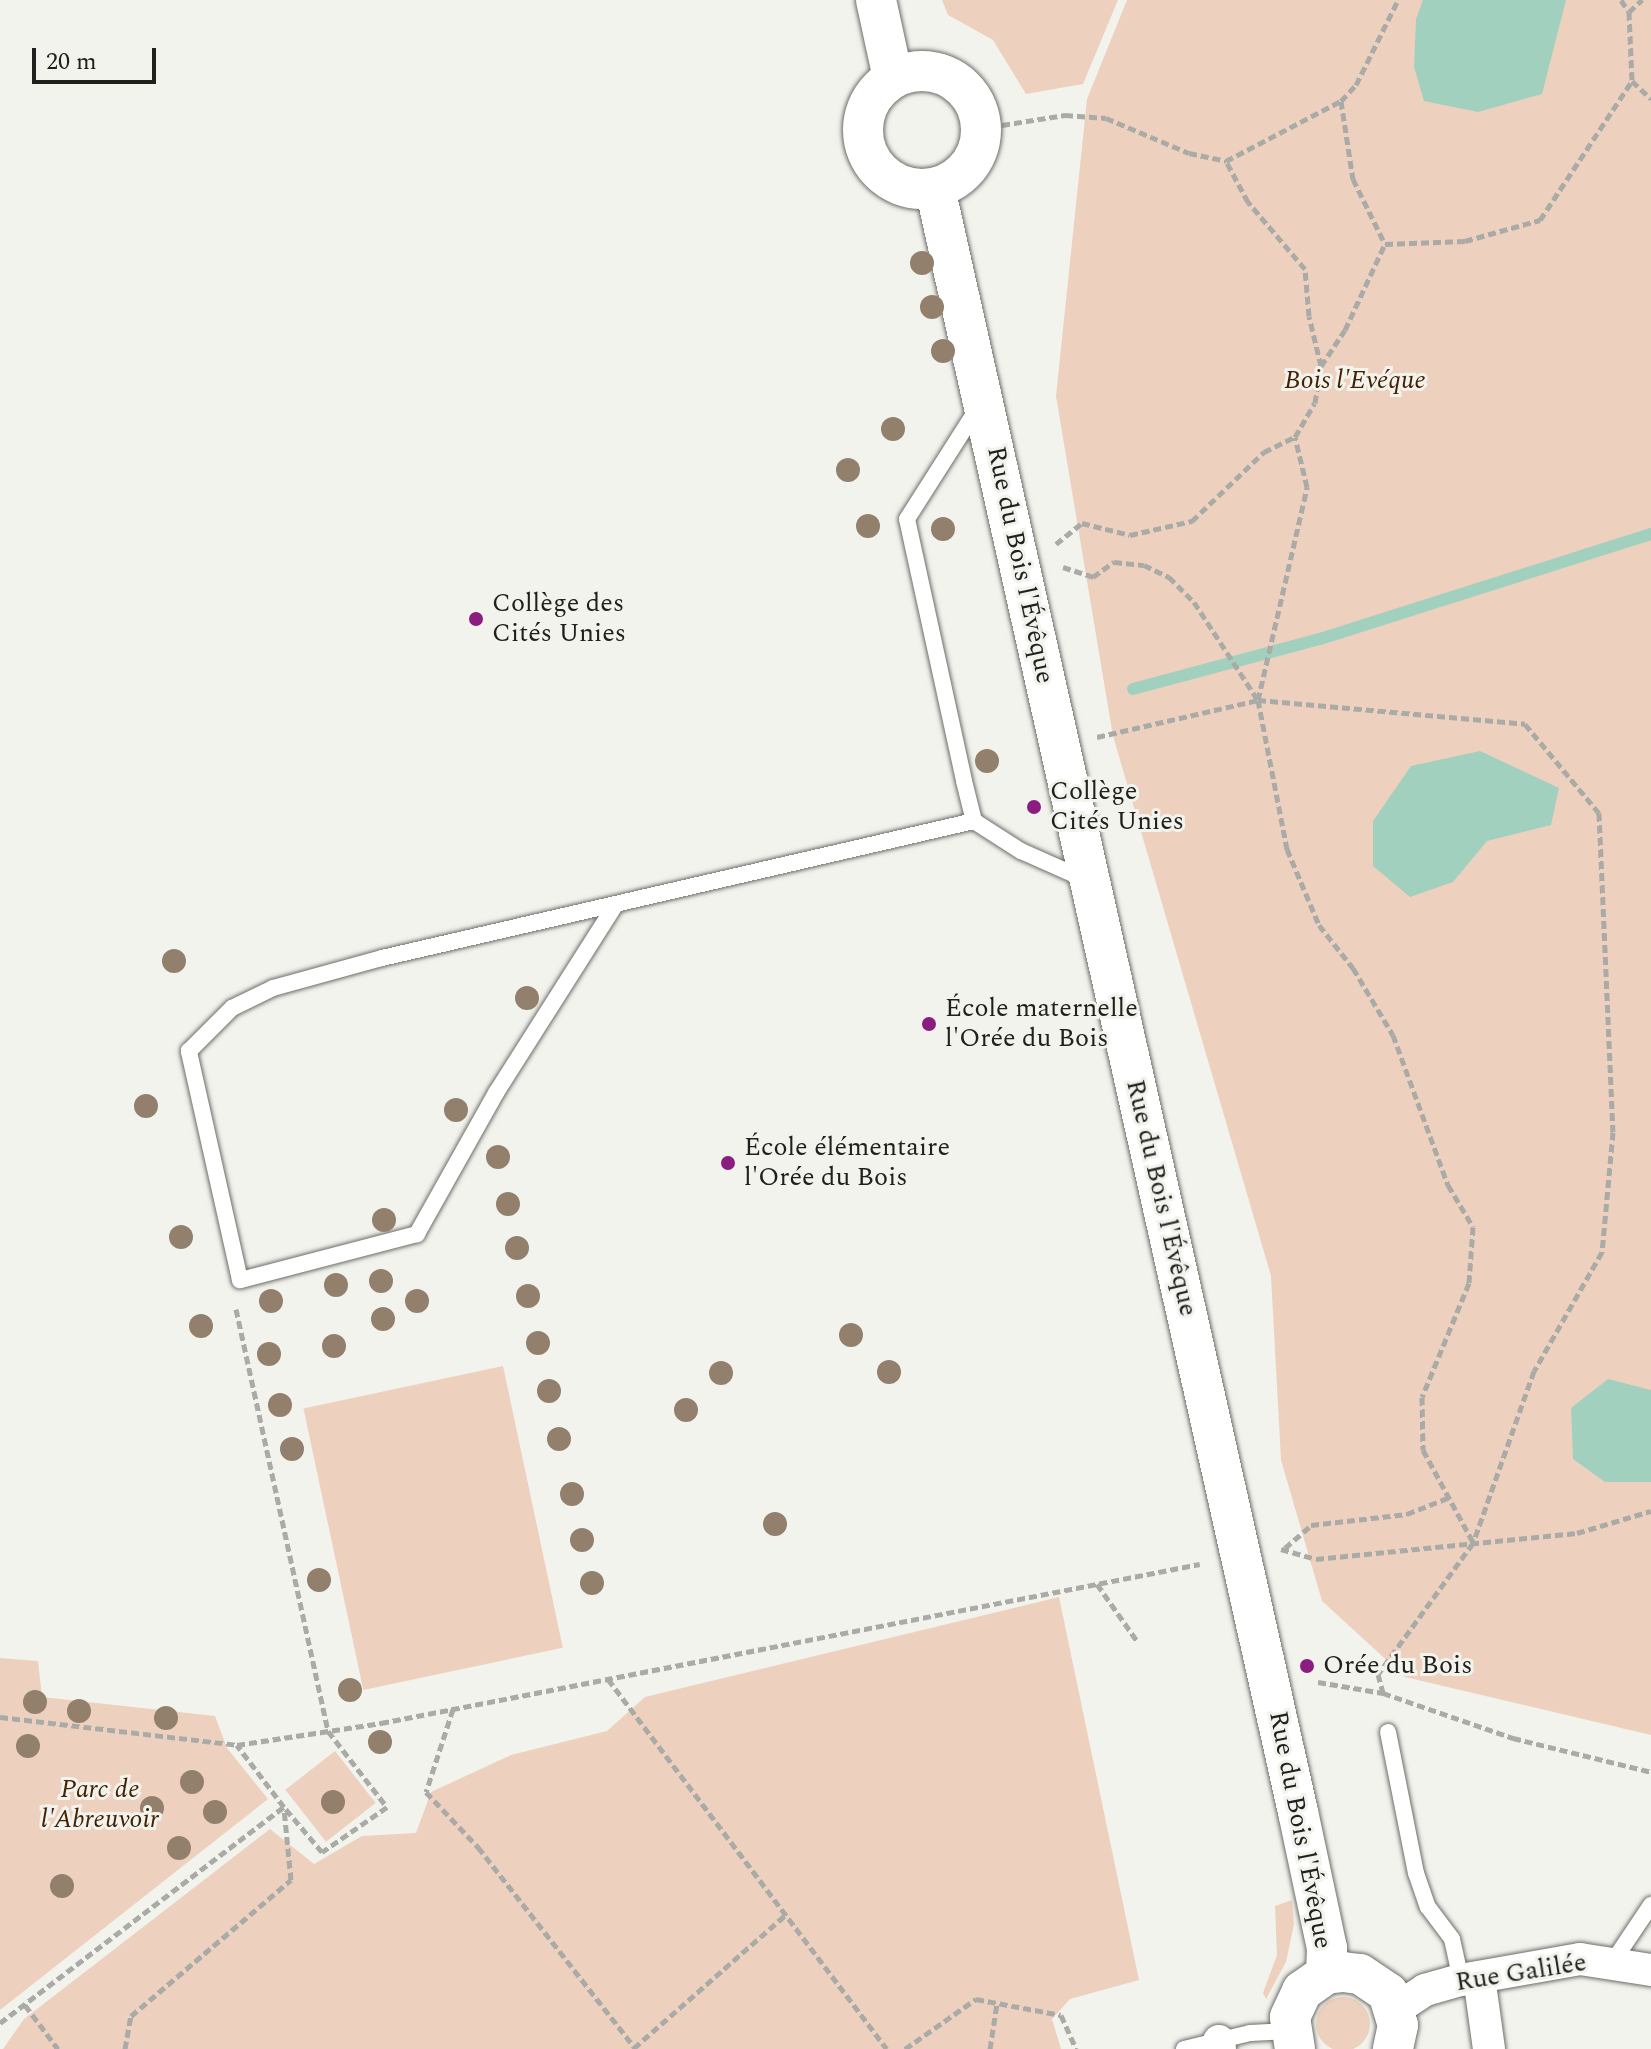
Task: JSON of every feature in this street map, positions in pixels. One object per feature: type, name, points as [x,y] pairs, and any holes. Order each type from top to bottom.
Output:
[{"type":"street","points":[[876,0],[893,78]]},
{"type":"street","points":[[932,71],[952,78],[977,109],[981,129],[969,167],[935,188],[898,184],[871,160],[864,142],[865,114],[878,90],[893,78],[932,71]]},
{"type":"street","name":"Rue du Bois l'Évêque","points":[[935,188],[1298,1812],[1327,1948],[1326,1974]]},
{"type":"street","name":"Rue Galilée","points":[[1396,2009],[1425,1990],[1470,1978],[1580,1959],[1651,1970]]},
{"type":"street","points":[[1292,2040],[1290,2017],[1302,1991],[1326,1974],[1343,1972],[1368,1978],[1388,1993],[1396,2009],[1393,2049]]},
{"type":"street","points":[[1470,1978],[1489,2049]]},
{"type":"lane","points":[[984,398],[907,519],[974,821],[1021,851],[1091,881]]},
{"type":"lane","points":[[614,907],[496,1093],[417,1234],[240,1280],[189,1051],[232,1008],[273,988],[382,958],[614,907],[974,821]]},
{"type":"lane","points":[[1388,1732],[1416,1873],[1428,1907],[1452,1939],[1470,1978]]},
{"type":"lane","points":[[1612,1963],[1651,1905]]},
{"type":"lane","points":[[1184,2049],[1292,2040]]},
{"type":"path","points":[[1002,125],[1065,115],[1106,118],[1189,153],[1226,161],[1341,101],[1356,85],[1398,0]]},
{"type":"path","points":[[1385,244],[1465,241],[1540,220],[1632,81],[1629,12],[1621,0]]},
{"type":"path","points":[[1629,12],[1642,0]]},
{"type":"path","points":[[1632,81],[1651,99]]},
{"type":"path","points":[[1341,101],[1353,179],[1385,244]]},
{"type":"path","points":[[1052,547],[1082,523],[1130,535],[1192,521],[1264,452],[1295,437],[1315,403],[1321,366],[1309,316],[1305,269],[1248,202],[1226,161]]},
{"type":"path","points":[[1321,366],[1345,330],[1385,244]]},
{"type":"path","points":[[1258,700],[1307,487],[1295,437]]},
{"type":"path","points":[[1056,563],[1093,577],[1114,562],[1144,565],[1169,577],[1194,602],[1258,700],[1287,849],[1319,925],[1353,968],[1393,1035],[1448,1185],[1473,1227],[1469,1283],[1422,1397],[1423,1450],[1473,1543]]},
{"type":"path","points":[[1092,738],[1258,700],[1525,724],[1599,813],[1613,1132],[1602,1252],[1534,1371],[1473,1543],[1378,1674],[1383,1693]]},
{"type":"path","points":[[237,1745],[322,1852],[387,1807],[328,1731],[235,1318],[240,1280]]},
{"type":"path","points":[[1450,1497],[1407,1514],[1311,1525],[1285,1548],[1316,1559],[1577,1533],[1651,1511]]},
{"type":"path","points":[[0,1717],[237,1745],[453,1709],[1196,1565]]},
{"type":"path","points":[[1097,1584],[1137,1641]]},
{"type":"path","points":[[608,1679],[887,2049]]},
{"type":"path","points":[[1318,1682],[1383,1693],[1513,1738],[1651,1772]]},
{"type":"path","points":[[453,1709],[426,1792],[478,1847],[635,2048],[784,1916]]},
{"type":"path","points":[[0,2023],[284,1807]]},
{"type":"path","points":[[125,2049],[131,2016],[291,1880],[284,1807]]},
{"type":"path","points":[[905,2049],[976,1999],[1061,2015],[1076,2049]]},
{"type":"path","points":[[990,2049],[997,2003]]},
{"type":"path","points":[[25,2004],[58,2049]]},
{"type":"green space","points":[[942,0],[1118,0],[1083,84],[1026,94],[993,40],[948,15]]},
{"type":"green space","name":"Bois l'Evéque","points":[[1127,0],[1651,0],[1651,1735],[1405,1677],[1322,1601],[1281,1460],[1271,1276],[1113,736],[1056,396],[1087,99]]},
{"type":"green space","points":[[503,1366],[563,1648],[363,1690],[303,1408]]},
{"type":"green space","points":[[1059,1597],[1139,1980],[1070,1999],[1052,2019],[1061,2049],[3,2049],[24,2019],[270,1829],[314,1864],[362,1836],[416,1833],[431,1792],[511,1755],[607,1731],[645,1697]]},
{"type":"green space","name":"Parc de l'Abreuvoir","points":[[0,1658],[38,1661],[42,1697],[215,1716],[227,1748],[268,1799],[0,2010]]},
{"type":"green space","points":[[335,1751],[376,1803],[326,1842],[285,1790]]},
{"type":"green space","points":[[1292,1900],[1294,1924],[1286,1962],[1266,1999],[1263,1993],[1277,1955],[1275,1906]]},
{"type":"green space","points":[[1343,1997],[1362,2005],[1370,2024],[1362,2043],[1343,2051],[1324,2043],[1316,2024],[1324,2005]]},
{"type":"shaded area","points":[[1423,0],[1566,0],[1542,94],[1478,112],[1424,101],[1414,67],[1416,19]]},
{"type":"shaded area","points":[[1480,751],[1559,788],[1551,825],[1487,841],[1453,882],[1410,897],[1373,866],[1373,821],[1411,766]]},
{"type":"shaded area","points":[[1608,1379],[1651,1390],[1651,1482],[1605,1482],[1573,1459],[1571,1408]]},
{"type":"waterway","points":[[1133,689],[1320,639],[1651,534]]},
{"type":"place","name":"Collège des Cités Unies","points":[[476,619]]},
{"type":"place","name":"Collège Cités Unies","points":[[1034,807]]},
{"type":"place","name":"École maternelle l'Orée du Bois","points":[[929,1024]]},
{"type":"place","name":"École élémentaire l'Orée du Bois","points":[[728,1163]]},
{"type":"place","name":"Orée du Bois","points":[[1307,1666]]}]
